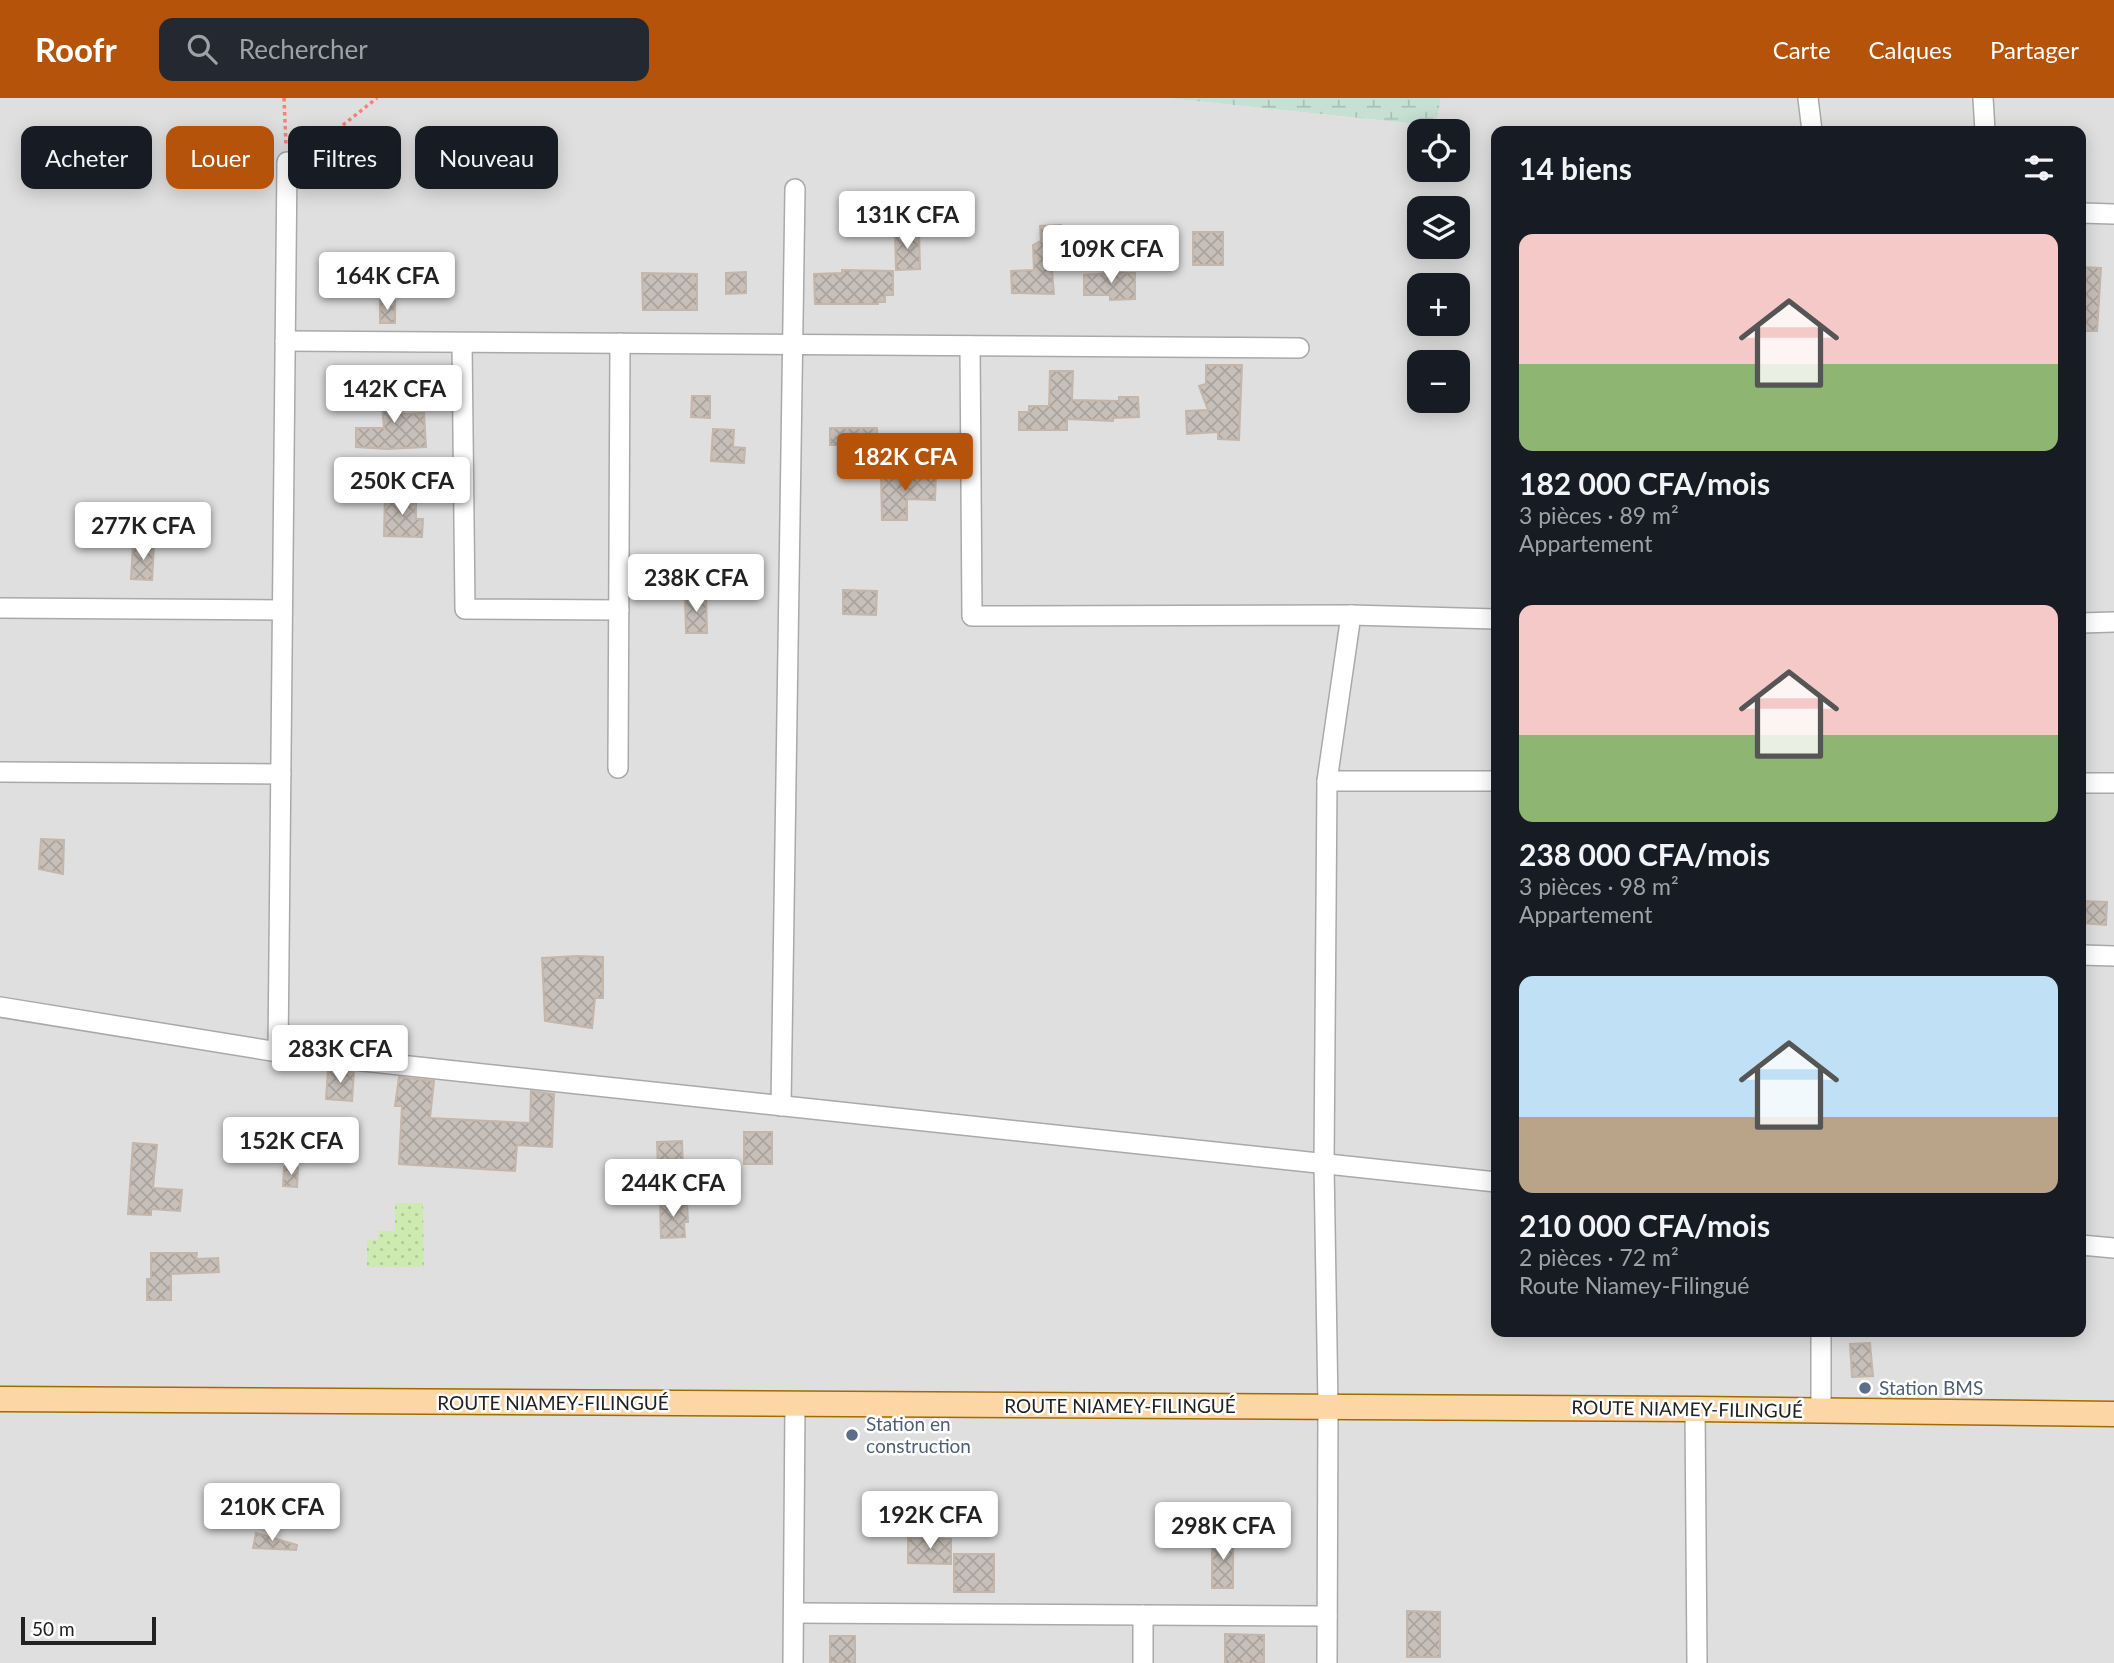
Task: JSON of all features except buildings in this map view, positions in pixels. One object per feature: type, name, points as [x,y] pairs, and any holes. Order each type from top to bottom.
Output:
[{"type":"main road","name":"ROUTE NIAMEY-FILINGUÉ","points":[[0,1399],[1328,1406],[2114,1415]]},
{"type":"street","points":[[1808,98],[1811,126]]},
{"type":"street","points":[[1983,98],[1985,126]]},
{"type":"street","points":[[278,1052],[286,162]]},
{"type":"street","points":[[781,1106],[795,189]]},
{"type":"street","points":[[2086,213],[2114,214]]},
{"type":"street","points":[[285,341],[1299,348]]},
{"type":"street","points":[[462,342],[464,609],[619,610]]},
{"type":"street","points":[[618,768],[620,343]]},
{"type":"street","points":[[970,346],[972,616],[1351,615],[1491,619]]},
{"type":"street","points":[[0,608],[282,610]]},
{"type":"street","points":[[1327,1663],[1328,1406],[1324,1164],[1327,781],[1351,615]]},
{"type":"street","points":[[2086,623],[2114,622]]},
{"type":"street","points":[[0,772],[281,774]]},
{"type":"street","points":[[1327,781],[1491,781]]},
{"type":"street","points":[[2086,783],[2114,783]]},
{"type":"street","points":[[2086,955],[2114,956]]},
{"type":"street","points":[[0,1007],[278,1052],[1491,1181]]},
{"type":"street","points":[[2086,1245],[2114,1248]]},
{"type":"street","points":[[1821,1337],[1821,1410]]},
{"type":"street","points":[[793,1663],[794,1405]]},
{"type":"street","points":[[1695,1409],[1697,1663]]},
{"type":"street","points":[[793,1613],[1327,1616]]},
{"type":"street","points":[[1143,1615],[1143,1663]]},
{"type":"path","points":[[284,98],[286,162]]},
{"type":"path","points":[[286,162],[338,129],[377,98]]},
{"type":"shaded area","points":[[0,98],[1167,98],[1407,123],[1407,182],[1470,182],[1470,119],[1437,119],[1441,98],[2114,98],[2114,1663],[0,1663]]},
{"type":"green space","points":[[1167,98],[1441,98],[1437,119],[1407,119],[1407,123]]},
{"type":"green space","points":[[395,1203],[423,1203],[424,1267],[367,1267],[367,1240],[378,1240],[378,1231],[395,1231]]},
{"type":"place","name":"Station BMS","points":[[1865,1388]]},
{"type":"place","name":"Station en construction","points":[[852,1435]]}]
